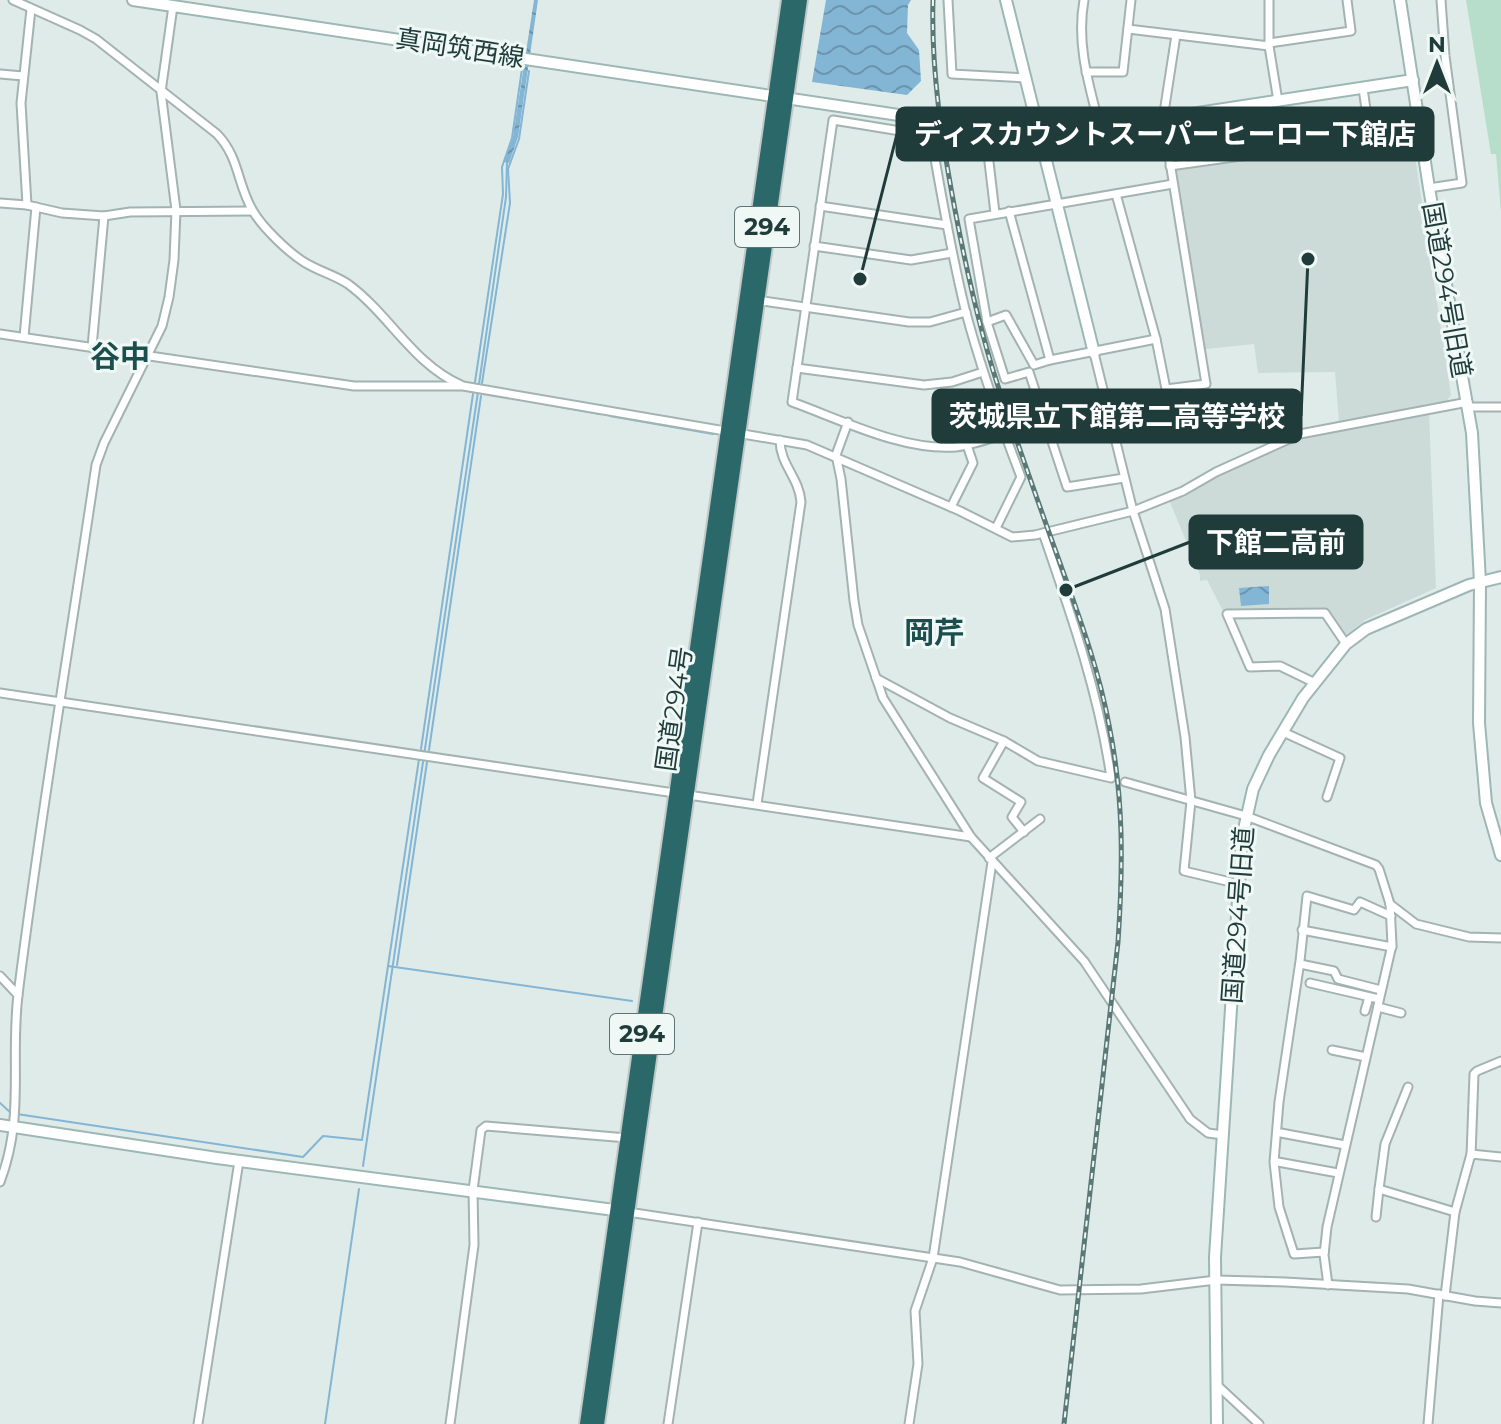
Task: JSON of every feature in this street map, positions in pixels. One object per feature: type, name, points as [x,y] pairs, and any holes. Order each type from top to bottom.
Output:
[{"type":"highway","name":"国道294号","points":[[732,433],[756,300],[789,0]]},
{"type":"highway","name":"国道294号","points":[[587,1424],[622,1211],[780,97],[800,0]]},
{"type":"highway","name":"国道294号","points":[[597,1424],[622,1211],[627,1138],[681,794]]},
{"type":"street","points":[[13,0],[96,39],[217,134],[229,147],[252,211],[284,246],[305,263],[348,284],[432,369],[463,386]]},
{"type":"street","name":"真岡筑西線","points":[[133,0],[985,128],[1100,128],[1413,80]]},
{"type":"street","points":[[948,0],[952,74],[1026,78]]},
{"type":"street","points":[[1006,0],[1124,478],[1165,609],[1185,737],[1191,801],[1184,871],[1239,884]]},
{"type":"street","points":[[1074,0],[1084,1],[1081,50],[1100,128]]},
{"type":"street","points":[[1086,72],[1123,72],[1131,0]]},
{"type":"street","points":[[1269,0],[1269,45],[1278,101]]},
{"type":"street","points":[[1128,29],[1269,45],[1351,31],[1347,0]]},
{"type":"street","name":"国道294号旧道","points":[[1217,1424],[1216,1280],[1223,1135],[1239,884],[1246,816],[1253,789],[1283,732],[1315,683],[1346,644],[1366,629],[1480,582],[1468,405],[1429,188],[1400,0]]},
{"type":"street","points":[[1429,188],[1462,183],[1445,56],[1441,0]]},
{"type":"street","points":[[0,1182],[10,1156],[15,1119],[18,995],[96,465],[166,312],[174,260],[176,210],[161,92],[173,6]]},
{"type":"street","points":[[24,337],[31,206],[22,146],[23,76],[31,9]]},
{"type":"street","points":[[1116,194],[1156,339],[1166,389],[1206,384],[1163,119],[1176,35]]},
{"type":"street","points":[[0,74],[23,76]]},
{"type":"street","points":[[1170,166],[1370,138],[1363,88]]},
{"type":"street","points":[[823,118],[931,136],[966,312],[983,372],[1021,477],[996,528]]},
{"type":"street","points":[[833,120],[792,402],[913,444],[967,445],[1004,434]]},
{"type":"street","points":[[985,128],[995,213]]},
{"type":"street","points":[[1156,339],[1050,360],[1005,379],[987,322],[969,219],[1173,184]]},
{"type":"street","points":[[0,203],[104,216],[176,210],[252,211]]},
{"type":"street","points":[[820,206],[947,225]]},
{"type":"street","points":[[1009,211],[1050,360]]},
{"type":"street","points":[[92,347],[104,216]]},
{"type":"street","points":[[814,246],[911,260],[932,259],[952,253]]},
{"type":"street","points":[[756,300],[919,322],[945,319],[966,312]]},
{"type":"street","points":[[987,322],[1006,315],[1031,368],[1067,487],[1124,478]]},
{"type":"street","points":[[0,334],[354,386],[463,386],[807,445],[836,455],[1012,537],[1043,533],[1133,511],[1183,491],[1216,472],[1300,434],[1468,405],[1501,407]]},
{"type":"street","points":[[797,368],[924,385],[952,382],[983,372]]},
{"type":"street","points":[[848,422],[836,455],[858,625],[876,678],[896,722],[971,837],[1084,961],[1190,1119],[1208,1133],[1223,1135]]},
{"type":"street","points":[[757,804],[801,502],[800,489],[780,454],[780,440]]},
{"type":"street","points":[[951,507],[973,463],[967,445]]},
{"type":"street","points":[[876,678],[1038,761],[1111,778],[1106,740],[1076,629],[1043,533]]},
{"type":"street","points":[[1501,577],[1480,582],[1479,723],[1486,803],[1501,855]]},
{"type":"street","points":[[1315,683],[1280,666],[1250,667],[1227,614],[1325,613],[1346,644]]},
{"type":"street","points":[[0,693],[971,837]]},
{"type":"street","points":[[1283,732],[1340,758],[1327,797]]},
{"type":"street","points":[[1004,741],[983,778],[1021,802],[1012,817],[1024,832]]},
{"type":"street","points":[[1125,782],[1246,816],[1376,865],[1390,904],[1392,947],[1338,1173],[1324,1252],[1328,1285]]},
{"type":"street","points":[[909,1424],[918,1364],[915,1311],[933,1258],[990,860],[1040,819]]},
{"type":"street","points":[[1324,1252],[1294,1254],[1279,1207],[1274,1162],[1279,1102],[1307,896],[1354,910],[1360,902],[1391,916]]},
{"type":"street","points":[[1390,904],[1416,924],[1469,937],[1501,938]]},
{"type":"street","points":[[1302,930],[1392,947]]},
{"type":"street","points":[[1300,964],[1334,971],[1338,979],[1381,990]]},
{"type":"street","points":[[0,976],[18,995]]},
{"type":"street","points":[[1310,983],[1369,997],[1401,1013]]},
{"type":"street","points":[[1365,1011],[1369,997]]},
{"type":"street","points":[[1332,1050],[1366,1057]]},
{"type":"street","points":[[1428,1424],[1442,1295],[1455,1212],[1471,1156],[1474,1074],[1501,1061]]},
{"type":"street","points":[[1376,1217],[1385,1144],[1408,1087]]},
{"type":"street","points":[[0,1125],[15,1119],[239,1161],[473,1190],[933,1258],[1069,1290],[1141,1289],[1216,1280],[1408,1289],[1501,1303]]},
{"type":"street","points":[[450,1424],[474,1245],[473,1190],[481,1130],[486,1126],[627,1138]]},
{"type":"street","points":[[1281,1133],[1345,1145]]},
{"type":"street","points":[[1471,1156],[1501,1157]]},
{"type":"street","points":[[198,1424],[239,1161]]},
{"type":"street","points":[[1278,1162],[1338,1173]]},
{"type":"street","points":[[1379,1189],[1455,1212]]},
{"type":"street","points":[[668,1424],[698,1222]]},
{"type":"street","points":[[1217,1384],[1259,1424]]},
{"type":"shaded area","points":[[1412,136],[1451,395],[1444,404],[1339,422],[1335,372],[1258,373],[1254,344],[1197,350],[1175,175],[1177,170]]},
{"type":"shaded area","points":[[1429,412],[1436,588],[1365,620],[1346,636],[1329,611],[1223,611],[1207,580],[1200,581],[1167,500],[1301,436]]},
{"type":"green space","points":[[1466,0],[1501,0],[1501,212],[1496,154],[1491,154]]},
{"type":"water","points":[[534,0],[538,0],[518,137],[509,163],[504,162],[513,137]]},
{"type":"water","points":[[826,0],[911,0],[907,33],[919,50],[921,81],[907,95],[812,82]]},
{"type":"water","points":[[1269,586],[1269,604],[1241,606],[1239,588]]},
{"type":"waterway","points":[[475,382],[503,194],[502,167],[512,138],[522,69]]},
{"type":"waterway","points":[[482,383],[510,203],[508,169],[519,139],[529,71]]},
{"type":"waterway","points":[[479,384],[506,197],[507,161]]},
{"type":"waterway","points":[[363,1166],[478,392],[600,414]]},
{"type":"waterway","points":[[421,749],[473,394]]},
{"type":"waterway","points":[[429,750],[481,396]]},
{"type":"waterway","points":[[610,416],[713,434]]},
{"type":"waterway","points":[[388,966],[419,759]]},
{"type":"waterway","points":[[397,965],[427,762]]},
{"type":"waterway","points":[[17,1114],[303,1157],[323,1136],[362,1140],[388,966],[632,1001]]},
{"type":"waterway","points":[[0,1103],[11,1113]]},
{"type":"waterway","points":[[325,1424],[359,1189]]},
{"type":"railway","points":[[933,0],[934,53],[942,132],[975,305],[1002,398],[1094,664],[1114,752],[1120,806],[1118,942],[1064,1424]]},
{"type":"place","name":"茨城県立下館第二高等学校","points":[[1308,259]]},
{"type":"place","name":"ディスカウントスーパーヒーロー下館店","points":[[860,279]]},
{"type":"place","name":"下館二高前","points":[[1066,590]]},
{"type":"district","name":"谷中","points":[[120,357]]},
{"type":"district","name":"岡芹","points":[[934,633]]}]
